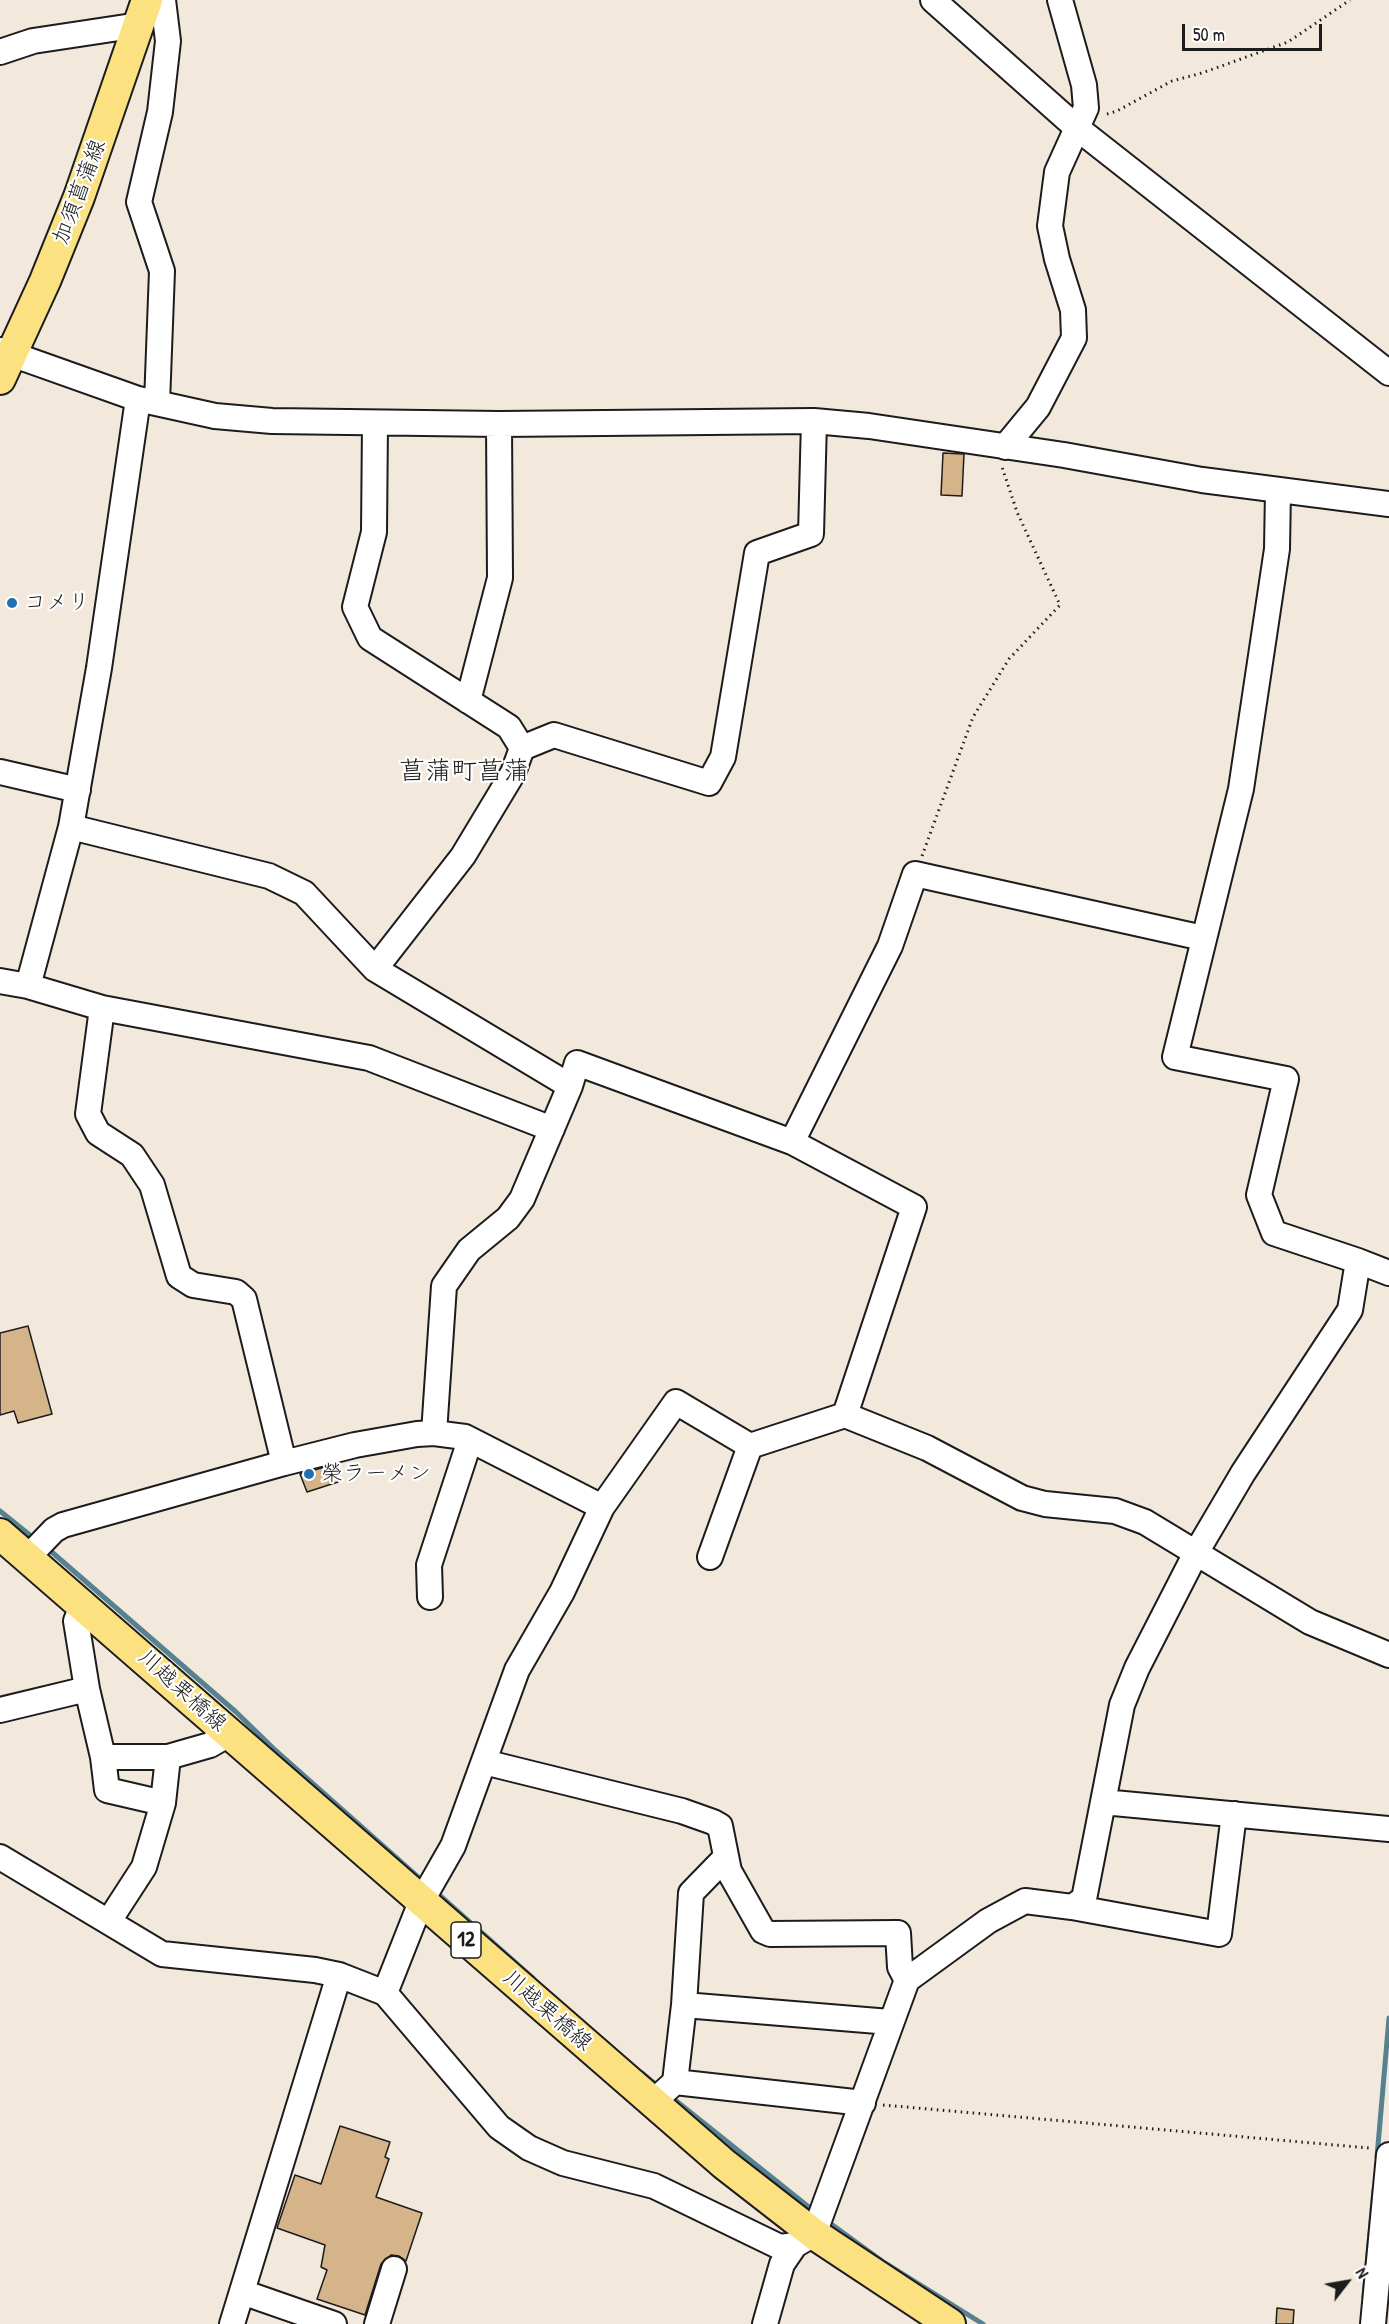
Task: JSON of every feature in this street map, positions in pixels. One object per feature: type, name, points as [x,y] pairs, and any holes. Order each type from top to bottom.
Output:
[{"type":"main road","name":"加須菖蒲線","points":[[4,361],[79,197],[143,12]]},
{"type":"main road","name":"川越栗橋線","points":[[1,1535],[83,1604],[805,2240],[950,2324]]},
{"type":"street","points":[[28,986],[71,827],[147,401],[162,271],[139,202],[160,112],[168,41],[163,0]]},
{"type":"street","points":[[933,0],[1082,118],[1389,373]]},
{"type":"street","points":[[1005,447],[1038,407],[1074,338],[1073,310],[1057,259],[1050,225],[1057,172],[1082,118],[1084,85],[1060,0]]},
{"type":"street","points":[[0,52],[143,12]]},
{"type":"street","points":[[4,361],[147,401],[215,416],[272,421],[375,423],[814,421],[869,426],[1278,490],[1389,504]]},
{"type":"street","points":[[375,969],[463,856],[513,773],[522,748],[554,735],[709,783],[723,758],[757,553],[811,534],[814,421]]},
{"type":"street","points":[[375,423],[374,532],[355,607],[369,638],[509,727],[522,748]]},
{"type":"street","points":[[468,700],[500,578],[499,424]]},
{"type":"street","points":[[1278,490],[1277,549],[1260,644],[1241,789],[1175,1058],[1286,1079],[1259,1195],[1274,1233],[1389,1273]]},
{"type":"street","points":[[0,772],[78,790]]},
{"type":"street","points":[[71,827],[268,876],[304,893],[375,969],[570,1086]]},
{"type":"street","points":[[792,1142],[890,946],[915,874],[1203,938]]},
{"type":"street","points":[[0,981],[28,986],[102,1008],[369,1058],[552,1129]]},
{"type":"street","points":[[102,1008],[88,1114],[98,1133],[132,1155],[152,1185],[179,1276],[193,1285],[236,1292],[244,1299],[284,1463]]},
{"type":"street","points":[[434,1433],[444,1286],[469,1250],[508,1218],[522,1199],[570,1086],[577,1063],[792,1142],[914,1207],[845,1415]]},
{"type":"street","points":[[1072,1907],[1084,1899],[1122,1705],[1137,1668],[1197,1551],[1244,1473],[1350,1310],[1358,1261]]},
{"type":"street","points":[[385,1993],[421,1902],[453,1846],[518,1670],[562,1592],[602,1507],[676,1402],[750,1446],[845,1415],[927,1448],[1022,1498],[1046,1504],[1115,1511],[1145,1522],[1197,1551],[1310,1622],[1389,1655]]},
{"type":"street","points":[[28,1557],[54,1530],[63,1525],[355,1445],[434,1433],[470,1440],[602,1507]]},
{"type":"street","points":[[430,1597],[429,1565],[470,1440]]},
{"type":"street","points":[[710,1557],[750,1446]]},
{"type":"street","points":[[83,1604],[76,1621],[87,1689],[103,1757],[107,1790],[162,1803]]},
{"type":"street","points":[[0,1710],[87,1689]]},
{"type":"street","points":[[103,1757],[168,1757],[210,1745],[229,1734]]},
{"type":"street","points":[[109,1921],[144,1868],[162,1803],[168,1757]]},
{"type":"street","points":[[484,1762],[682,1811],[713,1822],[720,1826],[729,1871],[763,1931],[770,1934],[898,1933],[900,1967],[907,1980]]},
{"type":"street","points":[[1103,1802],[1389,1829]]},
{"type":"street","points":[[765,2324],[782,2264],[805,2240],[863,2103],[890,2022],[907,1980],[988,1921],[1026,1901],[1072,1907],[1219,1934],[1234,1814]]},
{"type":"street","points":[[0,1857],[162,1954],[315,1970],[339,1975],[385,1993],[500,2127],[529,2148],[563,2163],[654,2186],[780,2247],[805,2240]]},
{"type":"street","points":[[652,2103],[675,2082],[684,2005],[691,1893],[726,1857]]},
{"type":"street","points":[[232,2324],[339,1975]]},
{"type":"street","points":[[684,2005],[890,2022]]},
{"type":"street","points":[[675,2082],[863,2103]]},
{"type":"street","points":[[1373,2324],[1383,2152]]},
{"type":"street","points":[[377,2324],[394,2269]]},
{"type":"street","points":[[242,2292],[290,2317],[334,2324]]},
{"type":"path","points":[[1082,118],[1117,111],[1172,81],[1202,73],[1288,42],[1350,0]]},
{"type":"path","points":[[915,874],[973,717],[1009,659],[1060,605],[1017,512],[999,455],[1005,447]]},
{"type":"path","points":[[863,2103],[1383,2152]]},
{"type":"building","points":[[943,453],[964,454],[962,496],[941,495]]},
{"type":"building","points":[[28,1326],[52,1414],[18,1423],[14,1411],[0,1415],[0,1333]]},
{"type":"building","points":[[332,1465],[338,1482],[307,1492],[300,1474]]},
{"type":"building","points":[[340,2126],[390,2142],[385,2157],[389,2159],[376,2197],[422,2213],[406,2261],[399,2256],[391,2255],[381,2264],[365,2315],[317,2299],[327,2270],[321,2267],[325,2245],[277,2228],[295,2175],[321,2184]]},
{"type":"building","points":[[1277,2308],[1294,2310],[1293,2324],[1276,2324]]},
{"type":"waterway","points":[[0,1511],[36,1540]]},
{"type":"waterway","points":[[46,1547],[236,1712],[273,1748],[425,1883]]},
{"type":"waterway","points":[[435,1891],[533,1978]]},
{"type":"waterway","points":[[1377,2157],[1389,2018]]},
{"type":"waterway","points":[[642,2073],[660,2088]]},
{"type":"waterway","points":[[670,2096],[815,2212]]},
{"type":"waterway","points":[[1364,2297],[1374,2190]]},
{"type":"waterway","points":[[827,2221],[882,2261],[983,2324]]},
{"type":"place","name":"コメリ","points":[[12,603]]},
{"type":"place","name":"榮ラーメン","points":[[309,1474]]},
{"type":"district","name":"菖蒲町菖蒲","points":[[464,772]]}]
